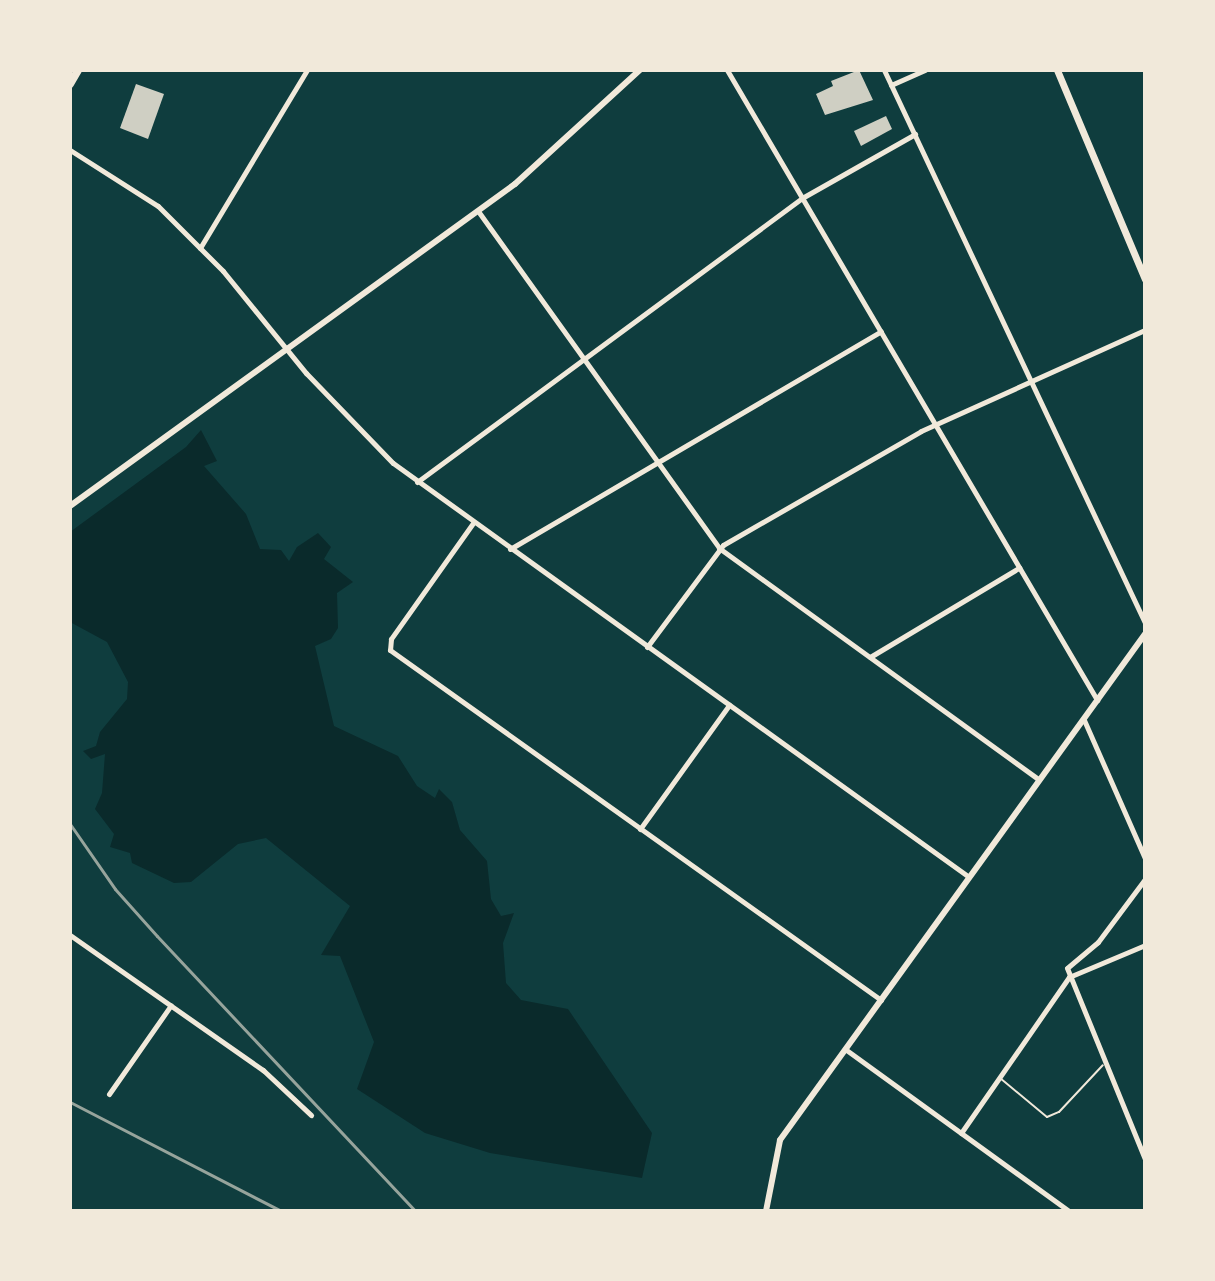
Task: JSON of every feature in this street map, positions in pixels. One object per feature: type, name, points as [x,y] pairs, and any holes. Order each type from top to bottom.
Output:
[{"type":"highway","points":[[70,84],[78,70]]},
{"type":"main road","points":[[1057,70],[1145,279]]},
{"type":"street","points":[[200,248],[307,70]]},
{"type":"street","points":[[70,506],[537,166],[640,70]]},
{"type":"street","points":[[727,70],[1097,700]]},
{"type":"street","points":[[884,70],[1145,623]]},
{"type":"street","points":[[891,85],[925,70]]},
{"type":"street","points":[[417,482],[802,198],[915,134]]},
{"type":"street","points":[[70,150],[143,195],[200,248],[327,397],[417,482],[969,877]]},
{"type":"street","points":[[478,211],[719,548],[1039,780]]},
{"type":"street","points":[[647,647],[719,548],[935,424],[1145,330]]},
{"type":"street","points":[[510,549],[881,331]]},
{"type":"street","points":[[473,523],[388,644],[396,655],[881,1000]]},
{"type":"street","points":[[870,657],[1019,568]]},
{"type":"street","points":[[766,1211],[780,1140],[1145,634]]},
{"type":"street","points":[[640,829],[729,705]]},
{"type":"street","points":[[1084,720],[1145,858]]},
{"type":"street","points":[[1136,838],[1145,834]]},
{"type":"street","points":[[1145,879],[1098,942],[1067,968],[1103,1065],[1145,1159]]},
{"type":"street","points":[[70,935],[287,1089],[311,1115]]},
{"type":"street","points":[[961,1133],[1069,977],[1145,945]]},
{"type":"street","points":[[109,1094],[171,1005]]},
{"type":"street","points":[[845,1049],[1069,1211]]},
{"type":"lane","points":[[1000,1078],[1047,1117],[1059,1112],[1103,1065]]},
{"type":"water","points":[[201,430],[217,461],[204,466],[246,514],[260,549],[281,550],[289,561],[297,547],[318,533],[331,547],[324,559],[353,582],[337,593],[338,628],[331,639],[315,646],[334,726],[398,756],[417,786],[435,798],[439,789],[452,802],[460,830],[487,861],[491,899],[501,916],[514,913],[503,943],[506,983],[521,1000],[568,1009],[652,1133],[642,1178],[490,1153],[425,1133],[357,1089],[374,1042],[340,956],[321,955],[350,906],[266,838],[238,844],[191,882],[174,883],[132,863],[130,853],[110,847],[114,834],[95,809],[102,793],[105,754],[91,759],[83,751],[96,746],[100,732],[127,699],[128,682],[107,642],[70,622],[70,532],[186,447]]},
{"type":"building","points":[[859,70],[873,100],[825,115],[816,94],[833,86],[831,81]]},
{"type":"building","points":[[136,84],[164,94],[148,139],[120,128]]},
{"type":"building","points":[[886,116],[892,129],[861,146],[854,131]]},
{"type":"railway","points":[[70,824],[115,889],[415,1211]]},
{"type":"railway","points":[[70,1102],[281,1211]]}]
